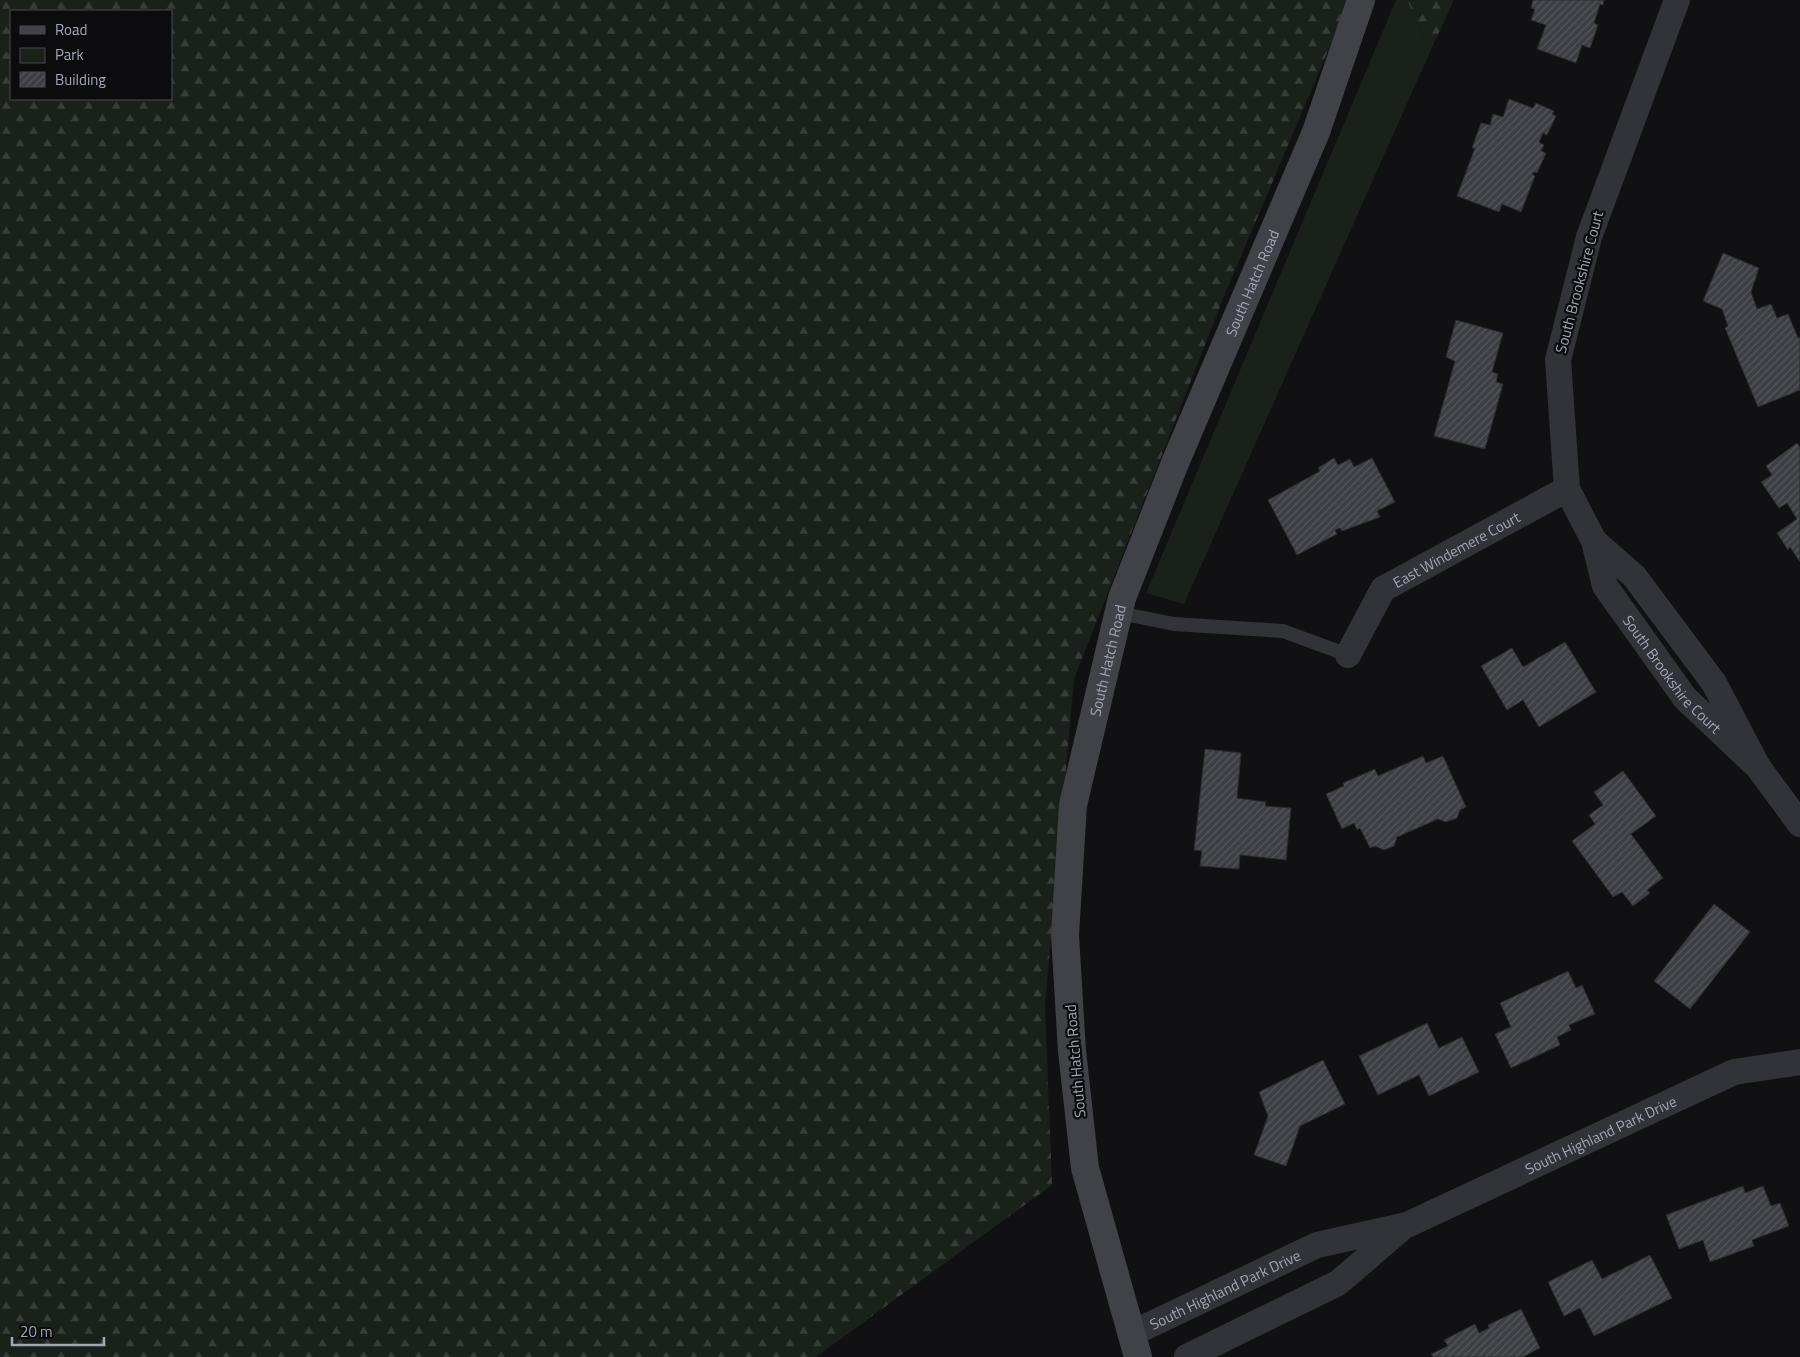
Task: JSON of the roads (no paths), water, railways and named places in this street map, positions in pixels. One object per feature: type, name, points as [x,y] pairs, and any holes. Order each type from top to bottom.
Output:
[{"type":"main road","name":"South Hatch Road","points":[[1134,1346],[1085,1168],[1072,1051],[1065,935],[1073,805],[1122,598],[1175,463],[1316,132],[1361,0]]},
{"type":"street","name":"South Brookshire Court","points":[[1677,0],[1588,237],[1558,360],[1567,489],[1594,542],[1634,576],[1714,683],[1758,767],[1800,824]]},
{"type":"street","name":"East Windemere Court","points":[[1348,655],[1382,590],[1567,489]]},
{"type":"street","name":"South Highland Park Drive","points":[[1134,1346],[1318,1245],[1407,1225],[1734,1072],[1800,1062]]},
{"type":"street","name":"South Highland Park Drive","points":[[1187,1357],[1338,1283],[1407,1225]]},
{"type":"lane","points":[[1119,613],[1174,624],[1283,631],[1348,655]]}]
